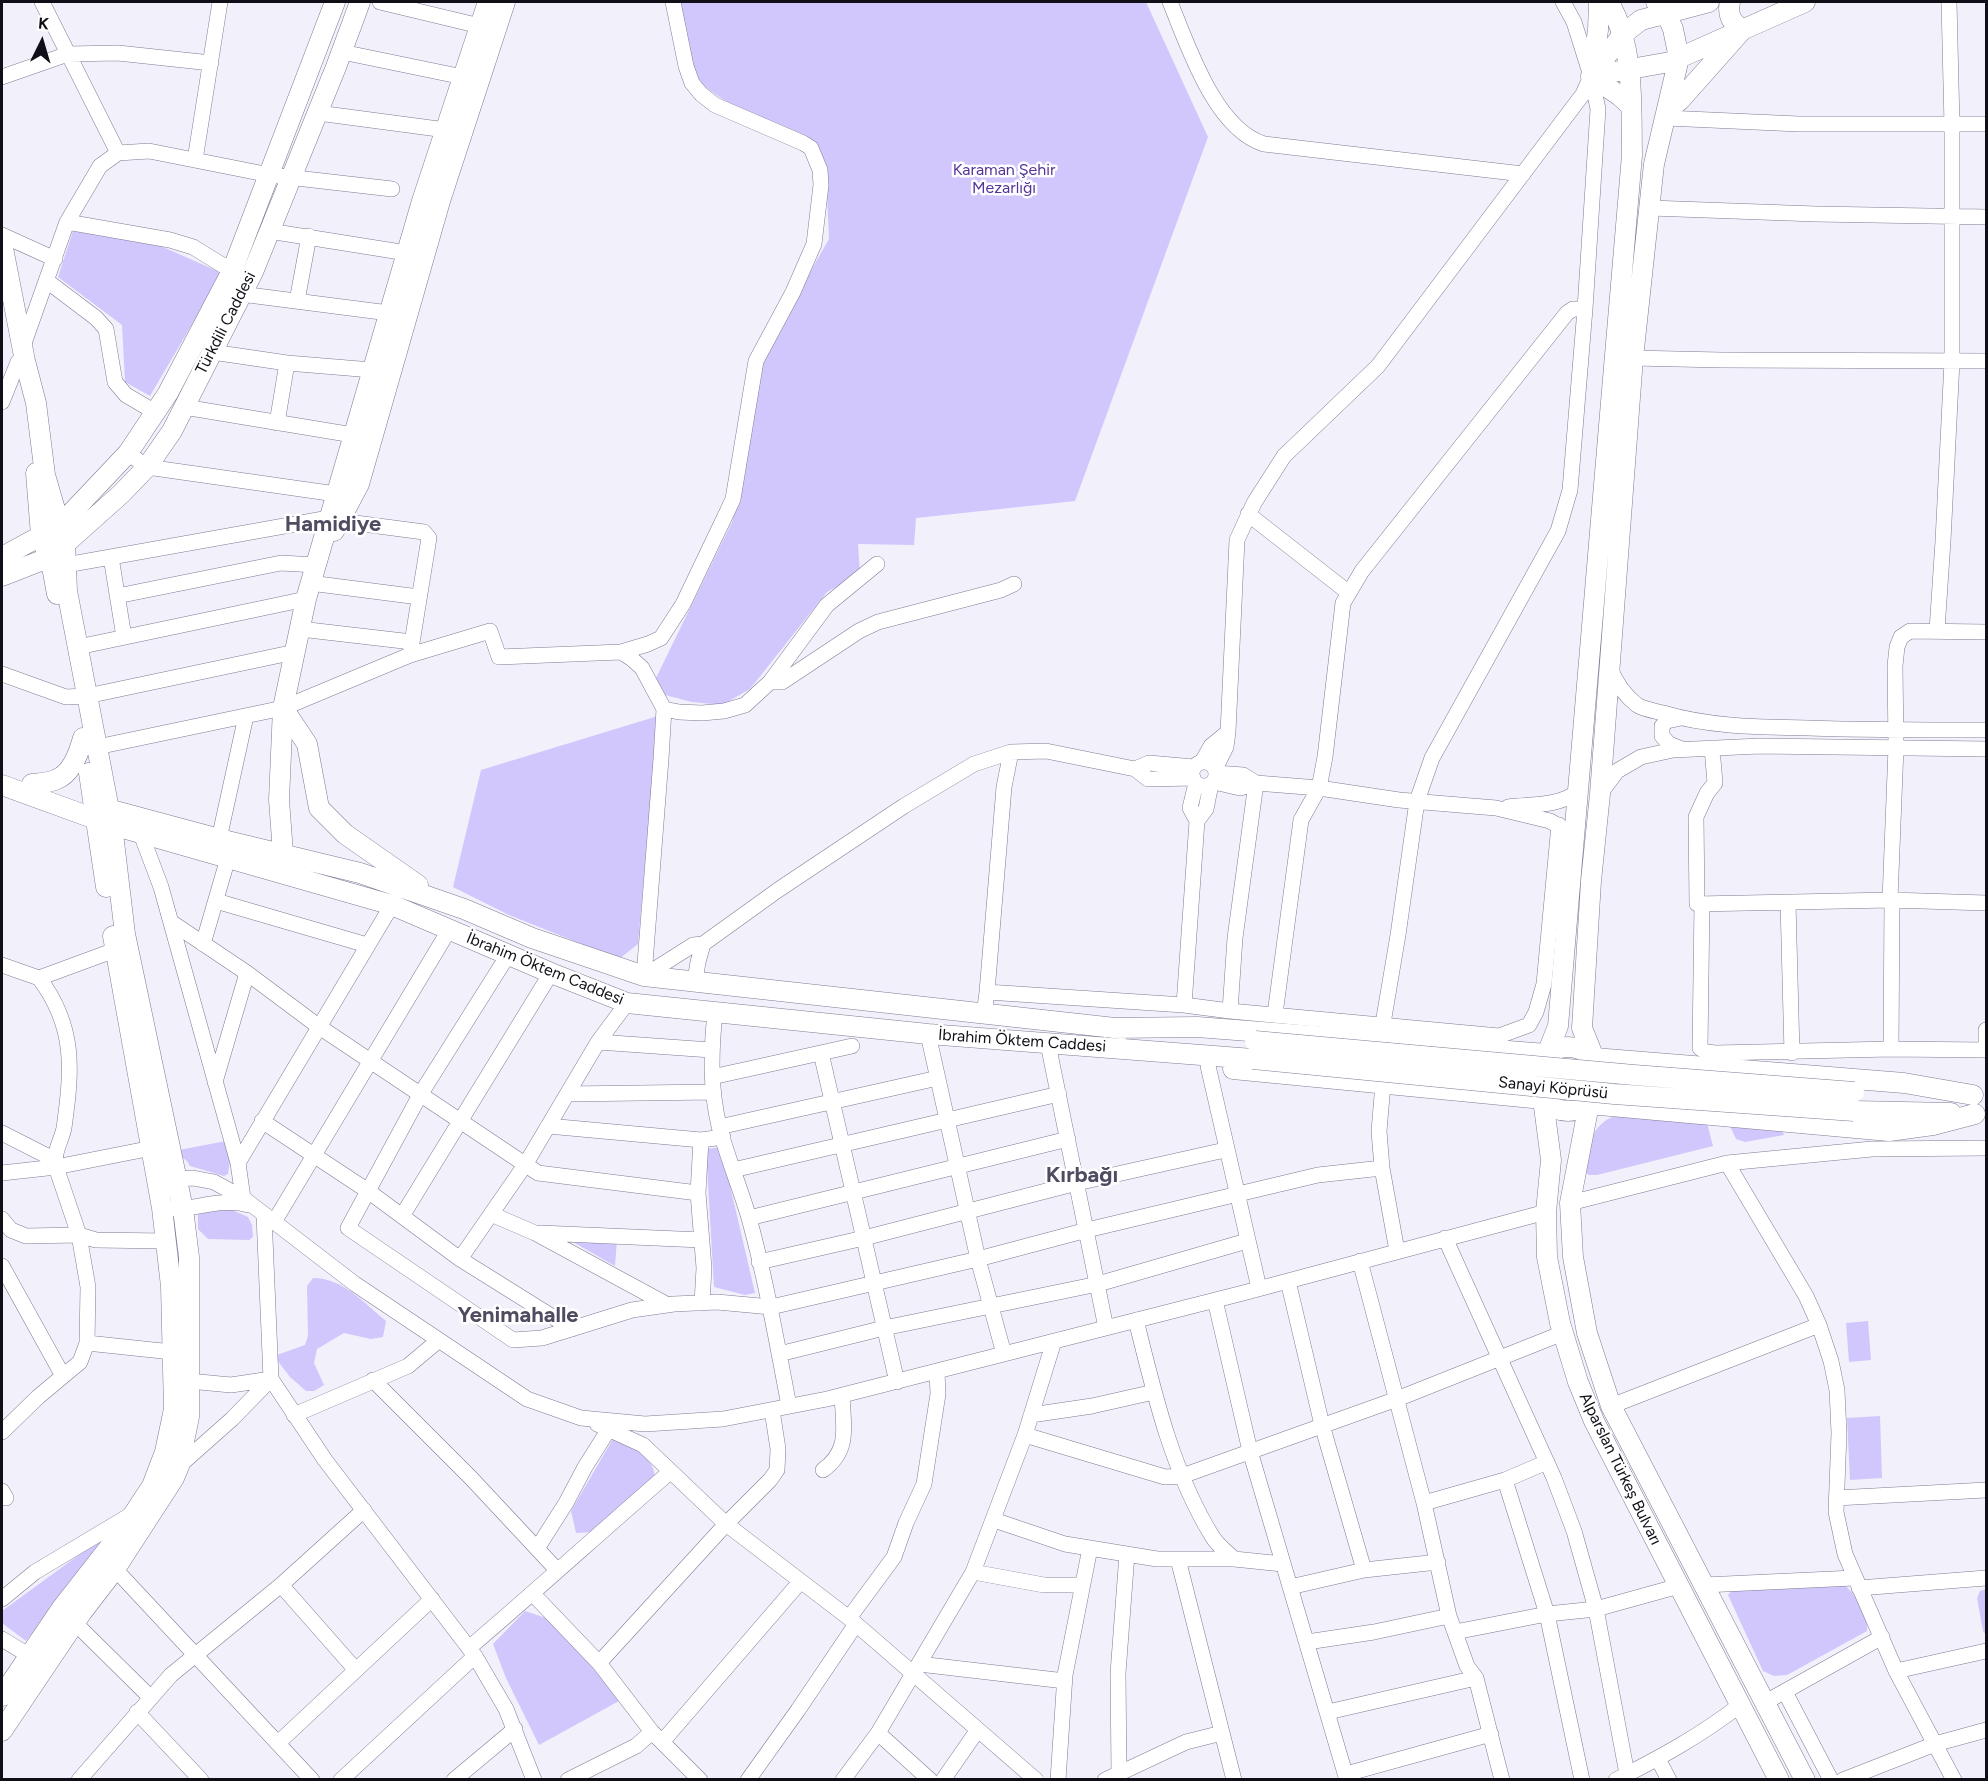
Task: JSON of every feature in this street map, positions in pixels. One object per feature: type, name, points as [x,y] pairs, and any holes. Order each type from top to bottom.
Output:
[{"type":"main road","name":"Türkdili Caddesi","points":[[2,576],[57,562],[62,535],[128,453],[168,393],[232,271],[335,2]]},
{"type":"main road","name":"Türkdili Caddesi","points":[[2,557],[41,535],[62,535],[122,494],[147,467],[172,431],[242,294],[318,113],[360,2]]},
{"type":"main road","points":[[283,853],[279,800],[283,708],[311,583],[341,507],[354,435],[372,370],[488,2]]},
{"type":"main road","points":[[341,507],[363,473],[440,201],[505,2]]},
{"type":"main road","points":[[1591,76],[1599,2]]},
{"type":"main road","points":[[1610,2],[1619,19],[1630,69],[1631,167],[1558,1026],[1547,1054],[1537,1071],[1538,1091],[1543,1099],[1551,1106],[1570,1111],[1581,1109],[1589,1104],[1596,1096],[1601,1077],[1582,1028],[1591,881],[1600,794],[1633,357],[1654,164],[1679,58],[1673,29],[1661,7]]},
{"type":"main road","points":[[1591,76],[1623,34],[1661,7],[1709,2]]},
{"type":"main road","points":[[1730,2],[1728,8],[1730,17],[1735,25],[1743,29]]},
{"type":"main road","points":[[1591,76],[1659,65],[1805,2]]},
{"type":"main road","points":[[1667,114],[1743,29]]},
{"type":"main road","points":[[1591,76],[1631,106]]},
{"type":"main road","points":[[2,243],[33,444],[41,535],[57,562],[67,591],[78,647],[80,696]]},
{"type":"main road","points":[[2,284],[20,354],[36,403],[45,475],[62,535]]},
{"type":"main road","points":[[2,1696],[75,1623],[115,1569],[169,1488],[179,1466],[189,1417],[189,1257],[183,1209],[125,934],[90,743],[53,572],[57,562]]},
{"type":"main road","points":[[283,708],[308,744],[319,808],[345,834],[410,881],[464,909]]},
{"type":"main road","points":[[32,784],[58,779],[68,771],[90,743]]},
{"type":"main road","name":"İbrahim Öktem Caddesi","points":[[2,774],[32,784],[141,834],[392,905],[627,1003],[1048,1044],[1103,1048],[1254,1050]]},
{"type":"main road","name":"İbrahim Öktem Caddesi","points":[[2,785],[103,815],[283,853],[360,873],[464,909],[532,938],[644,976],[1112,1028],[1254,1050]]},
{"type":"main road","points":[[2,1731],[62,1608],[152,1486],[165,1452],[174,1409],[171,1286],[162,1208],[115,950],[103,815]]},
{"type":"main road","points":[[627,1003],[644,976]]},
{"type":"main road","points":[[687,1010],[693,998],[695,981]]},
{"type":"main road","points":[[1558,1026],[1563,1033],[1570,1035],[1582,1028]]},
{"type":"main road","points":[[1112,1028],[1197,1027],[1381,1034],[1547,1054],[1566,1046],[1586,1051],[1594,1058],[1904,1083],[1980,1105]]},
{"type":"main road","points":[[1103,1048],[1208,1066],[1543,1099]]},
{"type":"main road","name":"Sanayi Köprüsü","points":[[1254,1050],[1657,1077],[1854,1102],[1980,1105]]},
{"type":"main road","name":"Alparslan Türkeş Bulvarı","points":[[1543,1099],[1551,1160],[1546,1212],[1548,1257],[1563,1333],[1578,1382],[1594,1421],[1779,1779]]},
{"type":"main road","points":[[1589,1104],[1889,1131],[1933,1125],[1980,1105]]},
{"type":"main road","name":"Alparslan Türkeş Bulvarı","points":[[1589,1104],[1570,1203],[1573,1257],[1587,1333],[1611,1406],[1805,1779]]},
{"type":"main road","points":[[1551,1160],[1556,1151],[1566,1147],[1570,1149],[1578,1162]]},
{"type":"street","points":[[42,2],[118,153]]},
{"type":"street","points":[[195,160],[220,2]]},
{"type":"street","points":[[380,2],[480,26]]},
{"type":"street","points":[[90,743],[283,708],[411,648],[490,631],[499,657],[621,652],[661,638],[683,604],[733,499],[756,361],[793,292],[814,244],[821,185],[820,170],[811,148],[788,135],[715,105],[692,83],[686,66],[674,2]]},
{"type":"street","points":[[1170,2],[1199,71],[1228,120],[1252,141],[1522,174]]},
{"type":"street","points":[[1381,1034],[1398,935],[1416,801],[1432,758],[1558,531],[1570,490],[1598,109],[1591,76],[1574,22],[1563,2]]},
{"type":"street","points":[[1937,630],[1952,361],[1952,125],[1949,2]]},
{"type":"street","points":[[342,52],[463,77]]},
{"type":"street","points":[[2,76],[68,54],[118,53],[211,63]]},
{"type":"street","points":[[1184,1005],[1197,821],[1190,808],[1205,775],[1211,746],[1228,732],[1237,540],[1248,514],[1284,456],[1378,366],[1583,94],[1591,76]]},
{"type":"street","points":[[318,113],[446,130]]},
{"type":"street","points":[[1667,114],[1799,124],[1986,124]]},
{"type":"street","points":[[2,402],[67,222],[100,166],[118,153],[149,151],[270,175],[392,189]]},
{"type":"street","points":[[1650,208],[1986,217]]},
{"type":"street","points":[[67,222],[170,240],[193,247],[232,271]]},
{"type":"street","points":[[269,231],[407,253]]},
{"type":"street","points":[[2,235],[55,259]]},
{"type":"street","points":[[297,301],[309,236]]},
{"type":"street","points":[[47,281],[96,318],[106,329],[115,382],[126,395],[155,412]]},
{"type":"street","points":[[242,294],[389,313]]},
{"type":"street","points":[[1275,1014],[1301,819],[1319,788],[1325,757],[1343,603],[1362,571],[1567,313],[1573,309],[1585,309]]},
{"type":"street","points":[[212,352],[287,363],[372,370]]},
{"type":"street","points":[[1633,357],[1721,360],[1986,361]]},
{"type":"street","points":[[277,423],[287,363]]},
{"type":"street","points":[[184,407],[354,435]]},
{"type":"street","points":[[128,453],[147,467],[341,507],[424,532],[429,538],[411,648]]},
{"type":"street","points":[[57,562],[111,557],[341,507]]},
{"type":"street","points":[[1248,514],[1349,593]]},
{"type":"street","points":[[111,557],[124,637]]},
{"type":"street","points":[[117,597],[281,563],[311,583]]},
{"type":"street","points":[[664,709],[679,712],[724,711],[745,705],[770,682],[827,605],[877,564]]},
{"type":"street","points":[[78,647],[124,637],[311,583],[419,597]]},
{"type":"street","points":[[770,682],[782,682],[859,631],[878,622],[1001,590],[1014,584]]},
{"type":"street","points":[[300,629],[411,648]]},
{"type":"street","points":[[1891,1049],[1891,900],[1897,646],[1901,637],[1910,631],[1986,632]]},
{"type":"street","points":[[2,674],[66,697],[80,696],[295,652]]},
{"type":"street","points":[[621,652],[633,658],[642,668],[664,709],[644,976]]},
{"type":"street","points":[[1610,668],[1621,690],[1638,706],[1681,718],[1724,725],[1896,730],[1986,729]]},
{"type":"street","points":[[219,839],[246,716]]},
{"type":"street","points":[[1681,718],[1668,721],[1662,726],[1662,736],[1669,744],[1682,749]]},
{"type":"street","points":[[1600,794],[1617,771],[1641,757],[1682,749],[1896,747],[1986,749]]},
{"type":"street","points":[[1712,748],[1715,783],[1707,793],[1696,817],[1697,904],[1891,900],[1986,903]]},
{"type":"street","points":[[644,976],[693,945],[703,944],[778,890],[904,806],[974,764],[1011,752],[1046,751],[1135,769],[1148,778],[1205,775],[1240,788],[1256,783],[1496,808],[1557,803],[1568,799],[1579,790]]},
{"type":"street","points":[[984,1015],[1004,787],[1011,752]]},
{"type":"street","points":[[1230,1011],[1235,938],[1256,783]]},
{"type":"street","points":[[1496,808],[1559,825],[1574,840]]},
{"type":"street","points":[[987,992],[1184,1005],[1275,1014],[1381,1034],[1499,1036],[1529,1025],[1536,1012],[1544,984],[1559,825]]},
{"type":"street","points":[[141,834],[161,887],[237,1163],[258,1210],[271,1379],[325,1461],[472,1652],[506,1709],[534,1779]]},
{"type":"street","points":[[203,945],[228,858]]},
{"type":"street","points":[[216,901],[367,945]]},
{"type":"street","points":[[1788,903],[1792,1053]]},
{"type":"street","points":[[1702,904],[1700,1048],[1706,1052],[1986,1050],[1986,1030]]},
{"type":"street","points":[[237,1163],[392,905]]},
{"type":"street","points":[[171,922],[318,1026],[538,1173],[698,1193]]},
{"type":"street","points":[[258,1210],[315,1156],[449,930]]},
{"type":"street","points":[[695,981],[703,944]]},
{"type":"street","points":[[39,978],[115,950]]},
{"type":"street","points":[[508,955],[420,1095],[348,1228],[513,1340],[542,1338],[632,1310],[668,1305],[702,1303],[771,1307],[978,1259],[1087,1230],[1318,1175],[1382,1168]]},
{"type":"street","points":[[2,965],[39,978],[59,1011],[69,1049],[71,1069],[63,1131],[56,1150],[55,1163],[79,1235],[88,1287],[87,1343],[80,1362],[2,1432]]},
{"type":"street","points":[[402,1216],[551,973]]},
{"type":"street","points":[[215,1082],[247,974]]},
{"type":"street","points":[[460,1258],[525,1165],[598,1042],[627,1003]]},
{"type":"street","points":[[715,1012],[711,1050],[713,1084],[721,1132],[749,1218],[771,1307],[789,1406]]},
{"type":"street","points":[[928,1034],[978,1259],[1004,1354]]},
{"type":"street","points":[[598,1042],[711,1050]]},
{"type":"street","points":[[1048,1044],[1106,1328]]},
{"type":"street","points":[[567,1094],[713,1084],[852,1046]]},
{"type":"street","points":[[821,1053],[897,1382]]},
{"type":"street","points":[[1208,1066],[1225,1150],[1259,1288]]},
{"type":"street","points":[[548,1126],[701,1140],[721,1132],[938,1078]]},
{"type":"street","points":[[1383,1084],[1379,1131],[1382,1168],[1397,1251]]},
{"type":"street","points":[[733,1170],[1059,1094]]},
{"type":"street","points":[[262,1121],[368,1191],[460,1258],[572,1329]]},
{"type":"street","points":[[2,1133],[55,1163]]},
{"type":"street","points":[[749,1218],[1068,1139]]},
{"type":"street","points":[[701,1140],[698,1193],[704,1268],[702,1303]]},
{"type":"street","points":[[2,1173],[152,1148]]},
{"type":"street","points":[[1570,1203],[1727,1163],[1872,1149],[1986,1148]]},
{"type":"street","points":[[759,1262],[864,1238],[1077,1183],[1225,1150]]},
{"type":"street","points":[[1727,1163],[1806,1296],[1832,1360],[1837,1390],[1839,1433],[1836,1512],[1843,1543],[1857,1583],[1896,1671],[1954,1779]]},
{"type":"street","points":[[158,1182],[178,1178],[214,1182],[258,1210],[356,1284],[527,1400],[581,1418],[644,1445],[726,1524],[916,1669],[977,1731],[1036,1779]]},
{"type":"street","points":[[162,1208],[183,1209],[238,1202],[258,1210]]},
{"type":"street","points":[[581,1418],[645,1424],[723,1419],[772,1410],[937,1372],[1546,1212]]},
{"type":"street","points":[[491,1214],[535,1233],[668,1305]]},
{"type":"street","points":[[2,1224],[26,1236],[79,1235],[96,1240],[165,1241]]},
{"type":"street","points":[[535,1233],[702,1240]]},
{"type":"street","points":[[1445,1238],[1547,1462],[1574,1531],[1596,1609],[1621,1777],[1708,1730],[1740,1705]]},
{"type":"street","points":[[779,1354],[884,1328],[1098,1284],[1247,1241]]},
{"type":"street","points":[[1360,1261],[1424,1503],[1449,1616],[1467,1666],[1476,1678],[1502,1779]]},
{"type":"street","points":[[2,1266],[63,1376]]},
{"type":"street","points":[[1288,1281],[1322,1425],[1364,1570]]},
{"type":"street","points":[[1215,1300],[1250,1451],[1347,1777],[1491,1734]]},
{"type":"street","points":[[1136,1320],[1154,1392],[1182,1476],[1213,1538],[1234,1560]]},
{"type":"street","points":[[1611,1406],[1819,1325]]},
{"type":"street","points":[[1025,1435],[1165,1477],[1182,1476],[1397,1399],[1563,1333]]},
{"type":"street","points":[[294,1415],[408,1366],[439,1340]]},
{"type":"street","points":[[843,1779],[878,1733],[973,1572],[1025,1435],[1054,1341]]},
{"type":"street","points":[[87,1343],[172,1352]]},
{"type":"street","points":[[748,1779],[798,1710],[894,1557],[906,1523],[924,1484],[938,1394],[937,1372]]},
{"type":"street","points":[[189,1381],[231,1385],[271,1379]]},
{"type":"street","points":[[179,1466],[232,1419],[271,1379]]},
{"type":"street","points":[[373,1380],[538,1547],[557,1570]]},
{"type":"street","points":[[1031,1415],[1092,1406],[1154,1392]]},
{"type":"street","points":[[823,1470],[832,1464],[842,1448],[842,1395]]},
{"type":"street","points":[[599,1663],[777,1470],[778,1449],[772,1410]]},
{"type":"street","points":[[538,1547],[567,1503],[585,1467],[609,1429]]},
{"type":"street","points":[[1424,1503],[1504,1480],[1547,1462]]},
{"type":"street","points":[[340,1779],[557,1570],[670,1472]]},
{"type":"street","points":[[1504,1480],[1546,1614],[1582,1779]]},
{"type":"street","points":[[1836,1498],[1986,1490]]},
{"type":"street","points":[[78,1779],[171,1676],[280,1585],[364,1510]]},
{"type":"street","points":[[2,1599],[35,1572],[135,1512]]},
{"type":"street","points":[[994,1520],[1065,1544],[1157,1559],[1234,1560],[1283,1564]]},
{"type":"street","points":[[1058,1779],[1065,1681],[1090,1548]]},
{"type":"street","points":[[1127,1554],[1112,1777],[1186,1742],[1222,1733]]},
{"type":"street","points":[[1178,1559],[1234,1779]]},
{"type":"street","points":[[1290,1587],[1364,1570],[1438,1562]]},
{"type":"street","points":[[115,1569],[312,1779]]},
{"type":"street","points":[[973,1572],[1044,1585],[1082,1586]]},
{"type":"street","points":[[1704,1585],[1986,1578]]},
{"type":"street","points":[[568,1779],[657,1737],[800,1582]]},
{"type":"street","points":[[280,1585],[355,1669]]},
{"type":"street","points":[[1455,1632],[1546,1614],[1596,1609],[1679,1586]]},
{"type":"street","points":[[533,1594],[599,1663],[657,1737],[697,1778]]},
{"type":"street","points":[[278,1743],[432,1599]]},
{"type":"street","points":[[1307,1642],[1374,1632],[1449,1616]]},
{"type":"street","points":[[75,1623],[151,1698]]},
{"type":"street","points":[[1764,1703],[1881,1637]]},
{"type":"street","points":[[2,1639],[37,1661]]},
{"type":"street","points":[[1896,1671],[1986,1651]]},
{"type":"street","points":[[916,1669],[1065,1681]]},
{"type":"street","points":[[1328,1712],[1476,1678]]},
{"type":"street","points":[[1785,1692],[1831,1779]]},
{"type":"street","points":[[137,1712],[201,1779]]},
{"type":"street","points":[[454,1779],[515,1729]]},
{"type":"street","points":[[1843,1779],[1935,1744],[1986,1730]]},
{"type":"street","points":[[944,1779],[977,1731]]},
{"type":"street","points":[[878,1733],[930,1779]]},
{"type":"street","points":[[1658,1759],[1669,1779]]},
{"type":"green space","name":"Karaman Şehir Mezarlığı","points":[[680,2],[1146,2],[1208,137],[1075,501],[916,518],[914,545],[858,544],[860,574],[827,592],[750,689],[722,705],[692,702],[665,695],[656,678],[733,520],[739,458],[760,359],[829,239],[826,172],[814,142],[731,105],[691,77]]},
{"type":"green space","points":[[73,231],[156,244],[222,273],[150,396],[125,382],[122,325],[58,277]]},
{"type":"green space","points":[[658,716],[638,944],[619,959],[509,915],[453,887],[481,770]]},
{"type":"green space","points":[[1615,1116],[1707,1123],[1713,1146],[1597,1175],[1589,1175],[1584,1171],[1595,1131]]},
{"type":"green space","points":[[1733,1124],[1781,1126],[1784,1135],[1745,1142],[1736,1139],[1731,1128]]},
{"type":"green space","points":[[226,1141],[230,1161],[228,1174],[224,1176],[190,1166],[179,1155],[179,1150]]},
{"type":"green space","points":[[721,1147],[755,1293],[745,1295],[714,1287],[706,1149]]},
{"type":"green space","points":[[200,1206],[232,1210],[248,1217],[252,1225],[253,1237],[249,1240],[208,1239],[198,1229]]},
{"type":"green space","points":[[566,1238],[617,1239],[615,1266]]},
{"type":"green space","points":[[313,1278],[334,1282],[343,1287],[386,1321],[383,1337],[371,1339],[344,1333],[317,1349],[314,1363],[324,1385],[314,1391],[306,1391],[290,1377],[274,1356],[305,1345],[308,1336],[307,1286]]},
{"type":"green space","points":[[1868,1321],[1871,1360],[1849,1362],[1846,1323]]},
{"type":"green space","points":[[1880,1416],[1882,1478],[1850,1480],[1847,1418]]},
{"type":"green space","points":[[614,1437],[646,1458],[654,1470],[655,1477],[592,1532],[576,1533],[571,1511]]},
{"type":"green space","points":[[98,1541],[103,1544],[26,1641],[2,1623],[2,1611]]},
{"type":"green space","points":[[1737,1584],[1845,1585],[1861,1606],[1866,1619],[1867,1631],[1787,1675],[1774,1676],[1763,1671],[1728,1595]]},
{"type":"green space","points":[[1986,1589],[1986,1635],[1983,1631],[1977,1598],[1980,1591]]},
{"type":"green space","points":[[525,1611],[546,1618],[583,1656],[619,1701],[539,1745],[506,1678],[493,1644]]},
{"type":"district","name":"Hamidiye","points":[[333,525]]},
{"type":"district","name":"Kırbağı","points":[[1082,1176]]},
{"type":"district","name":"Yenimahalle","points":[[518,1316]]}]
